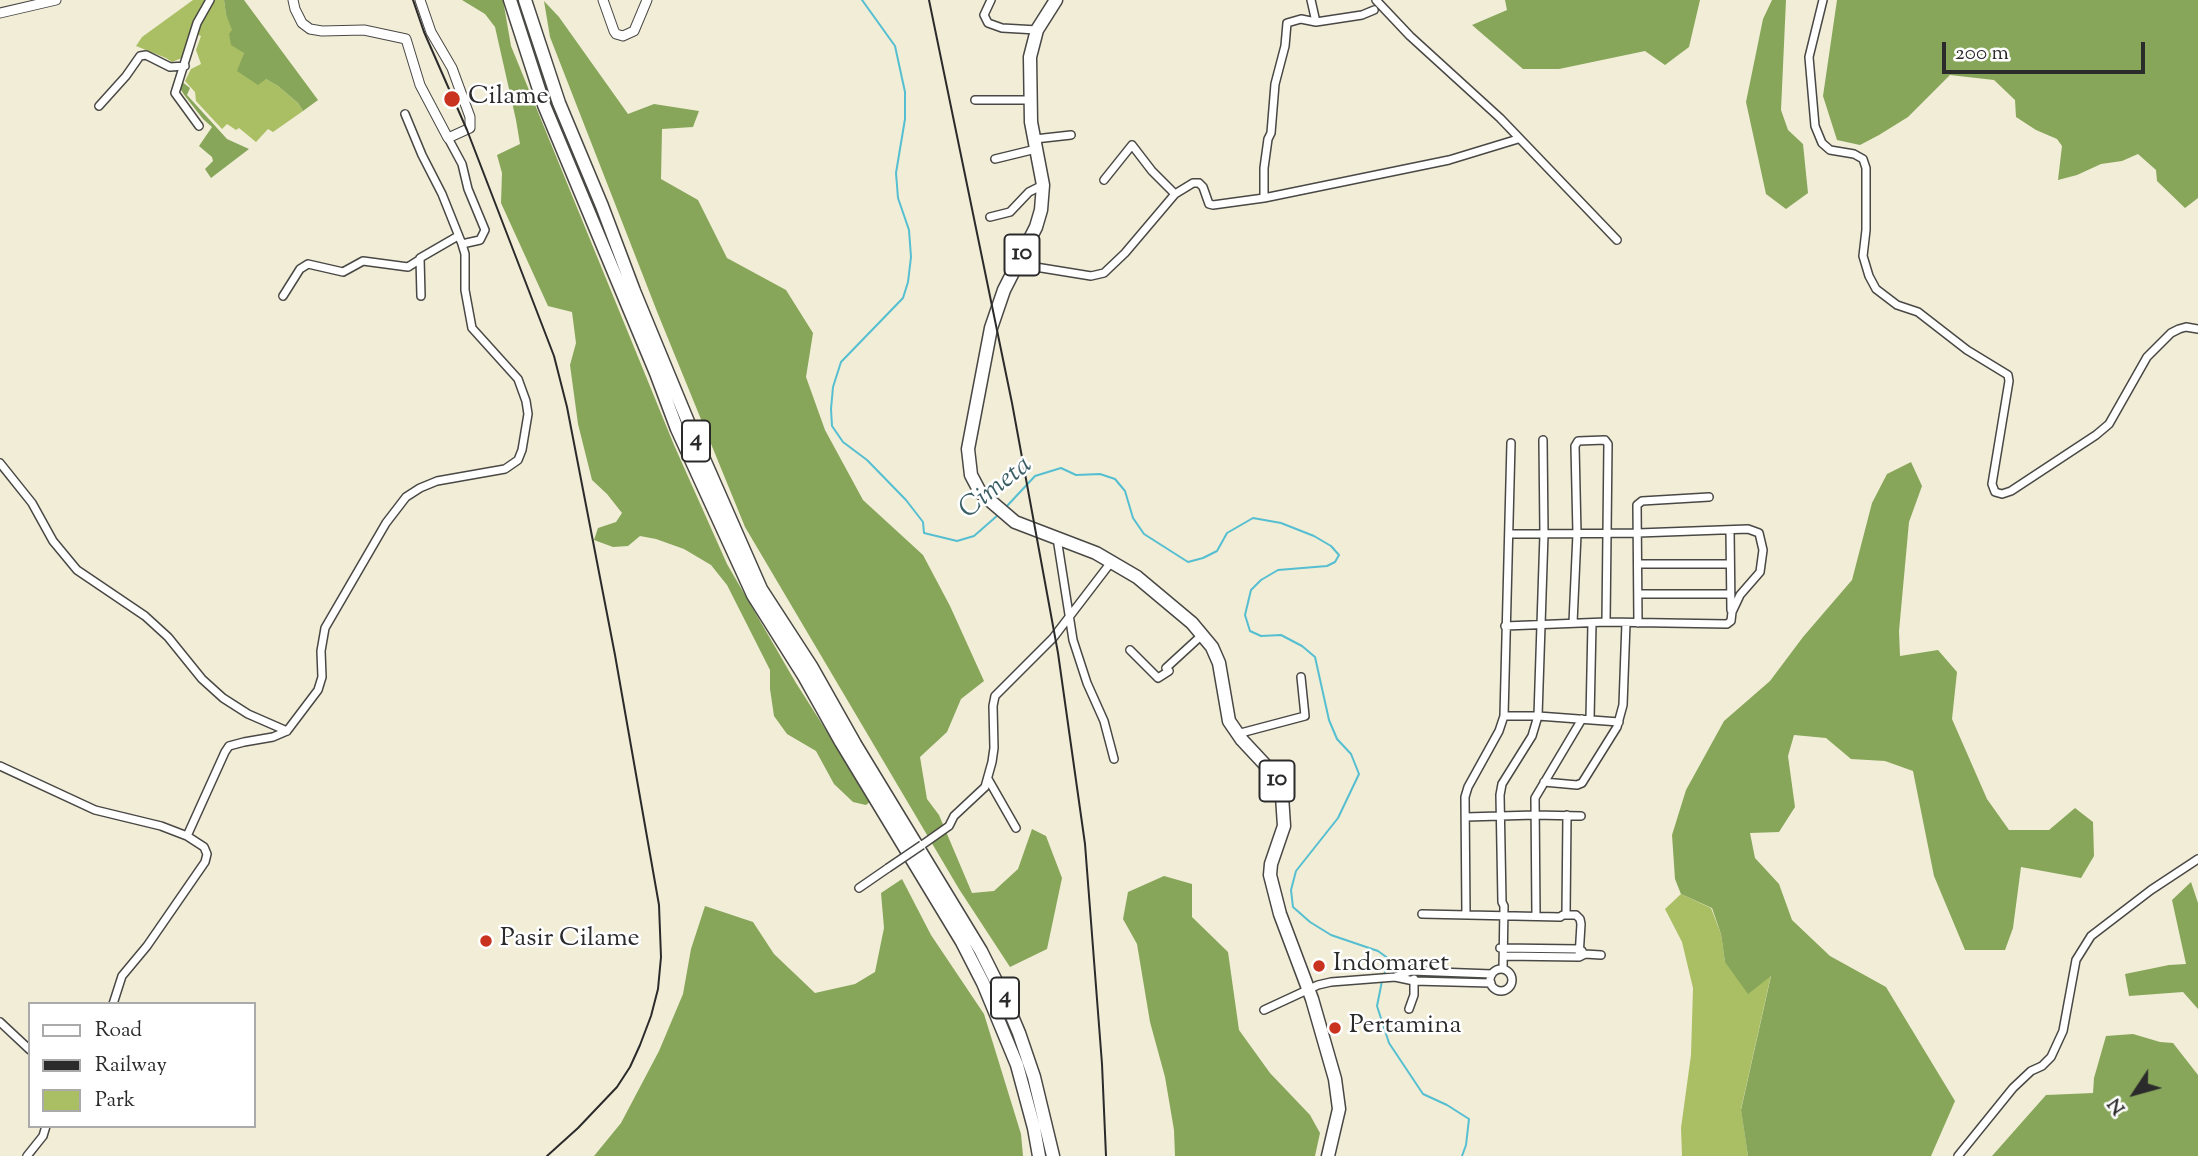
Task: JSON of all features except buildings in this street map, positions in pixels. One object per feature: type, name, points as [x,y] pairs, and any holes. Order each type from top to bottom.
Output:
[{"type":"highway","name":"4","points":[[510,0],[544,105],[677,429],[753,595],[962,942],[983,983],[1017,1065],[1039,1156]]},
{"type":"highway","name":"4","points":[[525,0],[559,103],[634,291],[761,589],[811,666],[855,744],[981,951],[1019,1033],[1034,1077],[1053,1156]]},
{"type":"highway","name":"10","points":[[1056,0],[1037,30],[1030,57],[1030,100],[1043,185],[1041,210],[1004,290],[991,328],[968,449],[971,475],[980,492],[1015,522],[1112,561],[1161,596],[1212,647],[1220,663],[1229,720],[1237,734],[1270,770],[1282,796],[1284,826],[1270,875],[1280,914],[1325,1042],[1338,1098],[1337,1121],[1328,1156]]},
{"type":"street","points":[[0,13],[56,0]]},
{"type":"street","points":[[199,126],[176,93],[197,23],[209,0]]},
{"type":"street","points":[[293,0],[302,23],[310,29],[364,30],[407,39],[420,85],[462,164],[468,188],[485,230],[480,240],[462,244]]},
{"type":"street","points":[[419,0],[431,32],[452,68],[471,117],[470,128],[448,138]]},
{"type":"street","points":[[603,0],[614,31],[623,36],[634,31],[647,0]]},
{"type":"street","points":[[991,0],[984,15],[988,23],[1002,28],[1037,30]]},
{"type":"street","points":[[1311,0],[1316,22]]},
{"type":"street","points":[[1376,0],[1410,36],[1500,118],[1617,240]]},
{"type":"street","points":[[1823,0],[1809,57],[1815,126],[1822,143],[1830,150],[1854,154],[1863,159],[1866,168],[1863,256],[1869,276],[1876,289],[1897,305],[1917,312],[1967,350],[2008,375],[1992,484],[1995,492],[2002,494],[2011,491],[2096,435],[2109,424],[2147,357],[2179,328],[2198,329]]},
{"type":"street","points":[[1264,198],[1264,168],[1271,133],[1275,84],[1285,46],[1287,23],[1301,19],[1316,22],[1362,15],[1374,10]]},
{"type":"street","points":[[99,106],[140,56],[146,55],[170,67],[185,66]]},
{"type":"street","points":[[975,100],[1030,100]]},
{"type":"street","points":[[187,836],[229,747],[281,735],[318,690],[325,628],[386,523],[406,497],[437,481],[505,469],[518,460],[522,450],[527,425],[526,401],[518,379],[472,328],[465,290],[465,254],[462,244],[405,114]]},
{"type":"street","points":[[995,159],[1071,135]]},
{"type":"street","points":[[1017,264],[1091,275],[1104,273],[1125,253],[1175,194],[1198,182],[1205,190],[1211,205],[1264,198],[1449,160],[1518,139]]},
{"type":"street","points":[[1104,180],[1132,145],[1152,171],[1175,194]]},
{"type":"street","points":[[990,217],[1010,212],[1029,192],[1043,185]]},
{"type":"street","points":[[283,296],[300,269],[308,264],[343,272],[363,261],[408,267],[458,236]]},
{"type":"street","points":[[419,260],[421,296]]},
{"type":"street","points":[[1502,969],[1502,784],[1532,736],[1538,716],[1544,534],[1543,440]]},
{"type":"street","points":[[1573,623],[1577,534],[1575,446],[1578,441],[1592,440],[1605,440],[1608,444],[1606,622]]},
{"type":"street","points":[[1466,913],[1465,797],[1499,732],[1504,716],[1511,443]]},
{"type":"street","points":[[0,463],[32,503],[53,541],[77,570],[145,616],[168,637],[202,678],[223,698],[248,714],[287,731]]},
{"type":"street","points":[[1638,623],[1637,505],[1642,501],[1709,497]]},
{"type":"street","points":[[1510,534],[1754,529],[1761,537],[1763,550],[1760,572],[1740,595],[1732,612]]},
{"type":"street","points":[[1505,626],[1606,622],[1727,624],[1731,621],[1732,612],[1730,530]]},
{"type":"street","points":[[1057,538],[1073,640],[1087,683],[1104,721],[1114,759]]},
{"type":"street","points":[[859,888],[949,825],[954,816],[982,792],[988,779],[995,741],[995,696],[1053,638],[1112,561]]},
{"type":"street","points":[[1638,564],[1730,564]]},
{"type":"street","points":[[1638,594],[1730,594]]},
{"type":"street","points":[[1536,913],[1535,798],[1586,719],[1592,623]]},
{"type":"street","points":[[1544,782],[1577,785],[1582,783],[1619,722],[1623,705],[1626,623]]},
{"type":"street","points":[[1130,650],[1158,678],[1169,671],[1166,668],[1202,635]]},
{"type":"street","points":[[1237,734],[1305,716],[1301,677]]},
{"type":"street","points":[[1504,716],[1619,722]]},
{"type":"street","points":[[0,766],[95,810],[160,826],[187,836],[204,847],[207,854],[205,862],[147,946],[122,976],[114,1002]]},
{"type":"street","points":[[988,779],[1016,828]]},
{"type":"street","points":[[1565,914],[1567,815]]},
{"type":"street","points":[[1465,817],[1581,816]]},
{"type":"street","points":[[1958,1156],[2013,1088],[2051,1057],[2063,1031],[2076,960],[2091,936],[2151,890],[2198,859]]},
{"type":"street","points":[[1422,914],[1576,915],[1580,919],[1581,953]]},
{"type":"street","points":[[1502,951],[1601,955]]},
{"type":"street","points":[[1391,977],[1414,981],[1491,984],[1498,990],[1508,988],[1511,982],[1511,976],[1502,969]]},
{"type":"street","points":[[1264,1010],[1307,989],[1331,982],[1391,977],[1413,972],[1492,974],[1502,969]]},
{"type":"street","points":[[1409,1009],[1414,995],[1413,972]]},
{"type":"street","points":[[1491,984],[1492,974]]},
{"type":"street","points":[[0,1022],[28,1048]]},
{"type":"street","points":[[27,1156],[43,1136],[45,1128]]},
{"type":"green space","points":[[193,0],[224,0],[226,15],[244,53],[238,71],[266,79],[278,86],[298,103],[303,111],[273,132],[268,129],[256,142],[239,128],[236,130],[227,124],[222,129],[196,101],[195,92],[185,81],[191,69],[201,64],[196,50],[201,36],[194,33],[184,57],[172,62],[136,46],[142,37]]},
{"type":"green space","points":[[224,0],[244,0],[318,100],[303,111],[298,103],[278,86],[266,79],[258,85],[237,71],[244,53],[231,45],[229,34],[232,30]]},
{"type":"green space","points":[[462,0],[503,0],[511,46],[674,445],[727,564],[796,683],[871,801],[866,805],[853,802],[834,784],[816,751],[787,734],[774,716],[770,670],[727,585],[711,565],[684,549],[656,539],[640,536],[628,546],[613,547],[594,540],[598,528],[616,522],[622,513],[592,480],[578,424],[570,365],[576,343],[572,312],[548,306],[501,203],[502,173],[497,155],[520,144],[495,27],[485,14]]},
{"type":"green space","points":[[1505,0],[1700,0],[1689,47],[1665,65],[1645,51],[1559,69],[1523,69],[1472,25],[1507,10]]},
{"type":"green space","points":[[1772,0],[1786,0],[1781,110],[1788,130],[1803,144],[1808,193],[1786,209],[1766,194],[1746,102],[1763,19]]},
{"type":"green space","points":[[1837,0],[2198,0],[2198,198],[2185,208],[2157,181],[2156,170],[2138,154],[2058,180],[2062,146],[2057,139],[2016,117],[2015,100],[1994,80],[1950,75],[1908,117],[1879,135],[1860,145],[1837,140],[1823,96]]},
{"type":"green space","points":[[544,1],[559,17],[628,114],[654,104],[699,111],[693,127],[662,129],[661,179],[698,200],[727,258],[786,290],[813,333],[806,377],[825,430],[863,500],[923,555],[950,606],[984,681],[961,699],[947,732],[920,757],[927,799],[939,815],[972,893],[994,891],[1018,869],[1032,829],[1046,836],[1062,878],[1047,949],[1010,967],[959,889],[745,527],[550,37]]},
{"type":"green space","points":[[181,81],[190,88],[187,95],[227,139],[249,149],[211,178],[205,169],[213,161],[212,157],[199,146],[212,127],[185,96],[179,87]]},
{"type":"green space","points":[[1911,462],[1922,486],[1909,522],[1899,631],[1900,656],[1938,650],[1957,672],[1952,719],[1987,799],[2009,830],[2049,830],[2075,808],[2093,822],[2094,856],[2081,878],[2021,867],[2013,928],[2005,950],[1965,950],[1934,876],[1913,771],[1885,761],[1851,759],[1826,738],[1794,735],[1788,756],[1795,807],[1779,832],[1750,833],[1755,858],[1779,884],[1792,920],[1830,956],[1886,987],[1955,1101],[1931,1156],[1748,1156],[1741,1110],[1771,976],[1748,994],[1725,962],[1721,934],[1712,908],[1681,894],[1675,879],[1672,835],[1686,790],[1724,721],[1770,681],[1803,637],[1852,580],[1872,503],[1887,474]]},
{"type":"green space","points":[[1164,876],[1192,884],[1192,917],[1228,952],[1239,1030],[1270,1073],[1310,1115],[1320,1133],[1315,1156],[1175,1156],[1174,1130],[1165,1077],[1150,1022],[1137,944],[1123,919],[1128,892]]},
{"type":"green space","points":[[902,879],[931,935],[984,1014],[1021,1134],[1023,1156],[594,1156],[621,1123],[659,1051],[683,994],[691,949],[705,906],[753,922],[774,954],[815,993],[855,984],[875,972],[884,928],[881,893]]},
{"type":"green space","points":[[2191,882],[2198,903],[2198,1009],[2183,992],[2129,996],[2125,974],[2186,964],[2172,900]]},
{"type":"green space","points":[[1681,894],[1711,908],[1721,934],[1725,962],[1771,975],[1741,1109],[1748,1156],[1682,1156],[1681,1128],[1691,1055],[1693,988],[1682,942],[1665,909]]},
{"type":"green space","points":[[2133,1034],[2173,1043],[2198,1075],[2198,1156],[1992,1156],[2046,1095],[2093,1093],[2094,1078],[2106,1036]]},
{"type":"waterway","name":"Cimeta","points":[[862,0],[895,46],[905,92],[905,119],[896,173],[898,198],[909,230],[911,257],[903,298],[841,362],[833,387],[832,426],[843,442],[867,460],[906,500],[923,522],[924,533],[957,541],[974,536],[998,515]]},
{"type":"waterway","name":"Cimeta","points":[[1007,506],[1035,476],[1061,468],[1076,475],[1100,474],[1115,479],[1125,491],[1133,518],[1144,534],[1188,562],[1217,551],[1227,533],[1253,518],[1281,523],[1314,536],[1331,546],[1339,555],[1335,562],[1327,566],[1278,570],[1261,580],[1251,590],[1245,615],[1250,631],[1261,636],[1281,635],[1302,646],[1315,657],[1329,720],[1337,739],[1351,754],[1359,774],[1338,818],[1296,871],[1291,890],[1293,907],[1331,935],[1378,951],[1389,959],[1384,975]]},
{"type":"waterway","name":"Cimeta","points":[[1382,981],[1377,1006],[1389,1043],[1423,1094],[1469,1119],[1462,1156]]},
{"type":"railway","points":[[413,0],[424,32],[467,130],[554,356],[567,407],[615,655],[659,905],[661,957],[658,989],[640,1045],[617,1087],[547,1156]]},
{"type":"railway","points":[[929,0],[1012,403],[1058,653],[1085,844],[1102,1064],[1106,1156]]},
{"type":"place","name":"Cilame","points":[[452,99]]},
{"type":"place","name":"Pasir Cilame","points":[[486,941]]},
{"type":"place","name":"Indomaret","points":[[1319,966]]},
{"type":"place","name":"Pertamina","points":[[1335,1028]]}]
